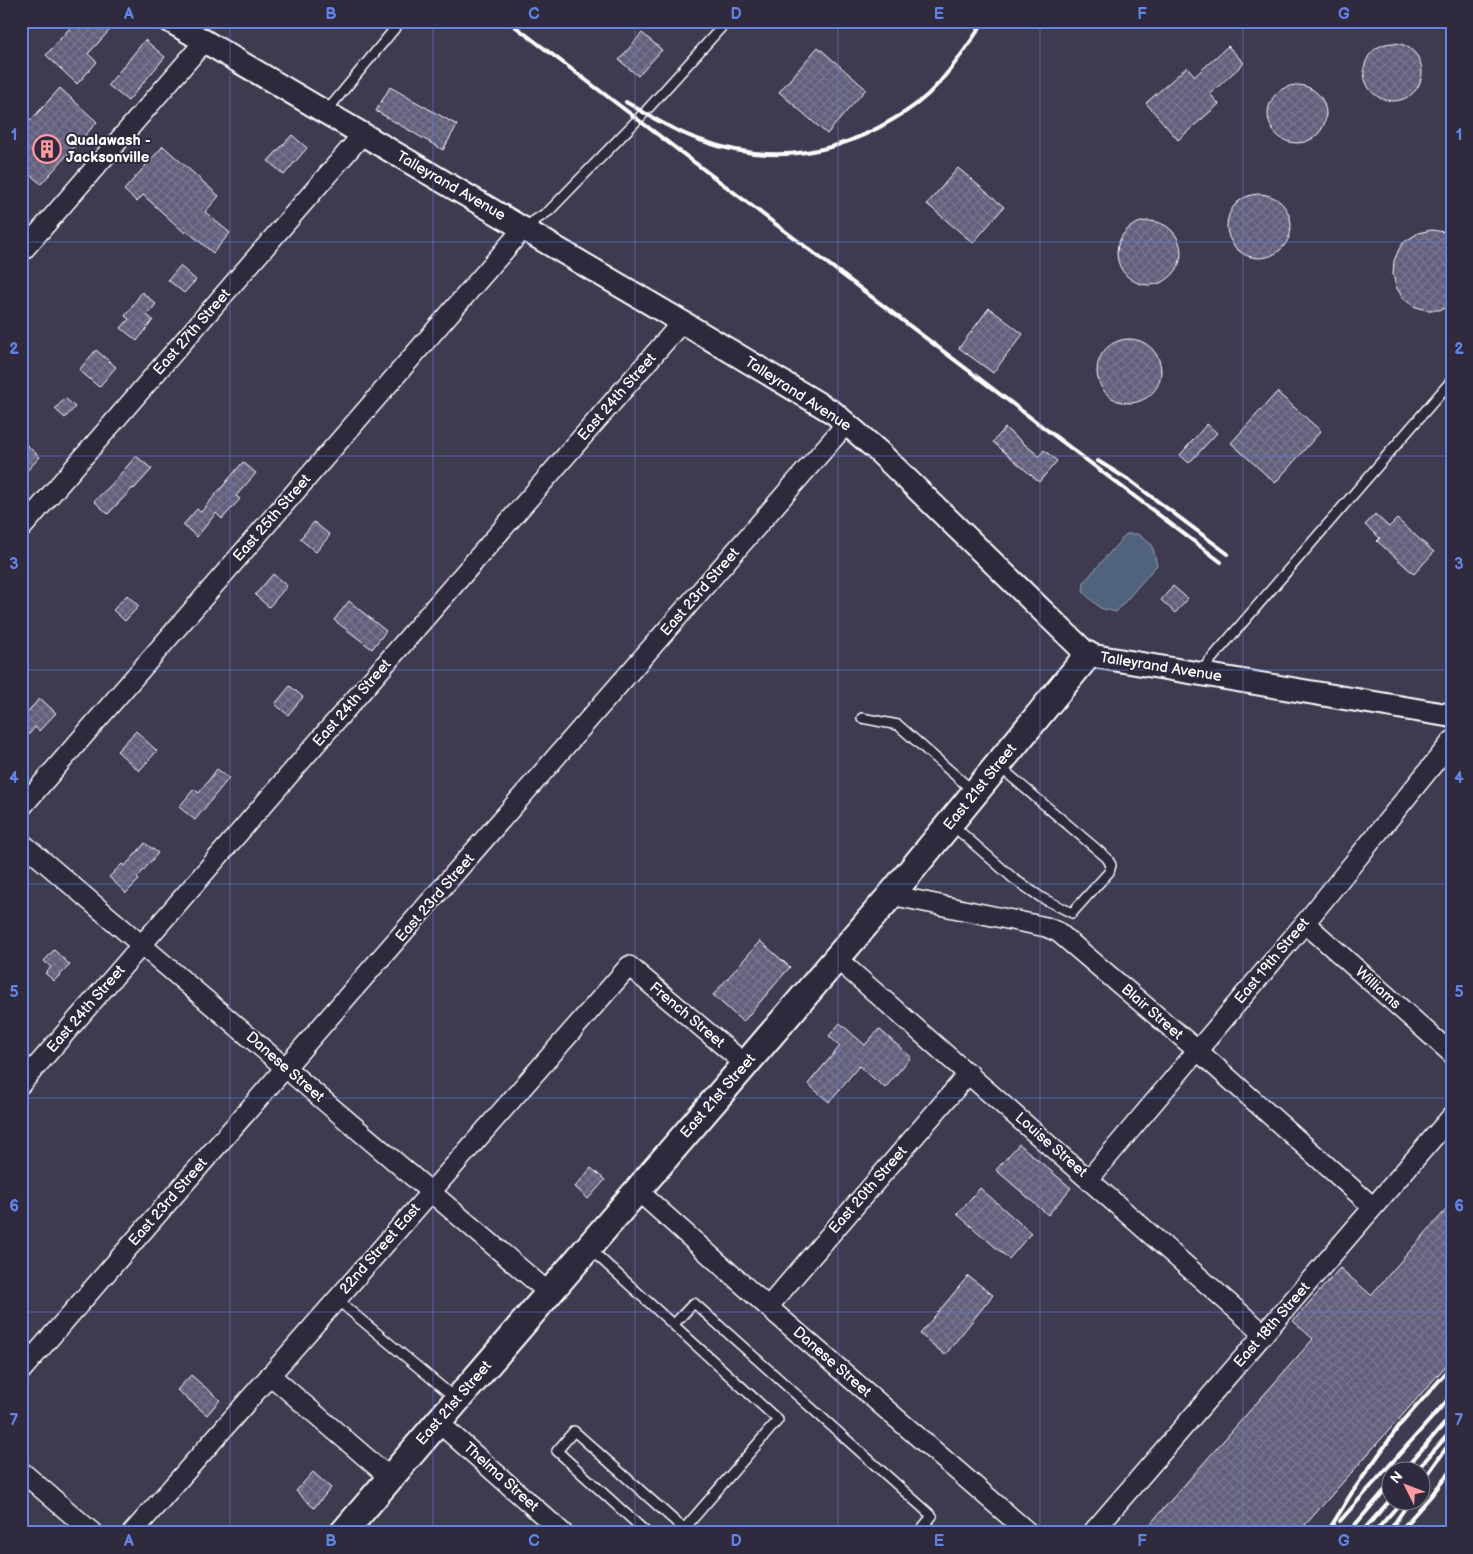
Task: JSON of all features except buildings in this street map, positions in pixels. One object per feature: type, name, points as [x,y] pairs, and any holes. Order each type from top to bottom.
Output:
[{"type":"main road","name":"East 21st Street","points":[[343,1533],[891,895],[1088,655]]},
{"type":"street","name":"Talleyrand Avenue","points":[[170,21],[834,413],[878,450],[1088,655],[1452,716]]},
{"type":"street","points":[[21,252],[204,42]]},
{"type":"street","name":"East 27th Street","points":[[21,529],[362,135]]},
{"type":"street","name":"East 25th Street","points":[[21,808],[523,228]]},
{"type":"street","name":"East 24th Street","points":[[21,1084],[682,322]]},
{"type":"street","name":"East 23rd Street","points":[[21,1372],[847,423]]},
{"type":"street","name":"East 19th Street","points":[[1089,1179],[1304,923],[1452,741]]},
{"type":"street","name":"Danese Street","points":[[21,842],[548,1294]]},
{"type":"street","name":"Blair Street","points":[[891,895],[1046,927],[1058,932],[1197,1050],[1373,1207]]},
{"type":"street","name":"Williams","points":[[1304,923],[1452,1054]]},
{"type":"street","name":"Louise Street","points":[[836,958],[1264,1334]]},
{"type":"street","name":"French Street","points":[[629,966],[745,1064]]},
{"type":"street","name":"22nd Street East","points":[[132,1533],[629,966]]},
{"type":"street","name":"East 20th Street","points":[[768,1307],[968,1073]]},
{"type":"street","name":"East 18th Street","points":[[1092,1533],[1452,1116]]},
{"type":"street","name":"Danese Street","points":[[637,1190],[768,1307],[1029,1533]]},
{"type":"street","points":[[270,1375],[390,1478]]},
{"type":"street","name":"Thelma Street","points":[[438,1422],[563,1533]]},
{"type":"street","points":[[21,1471],[93,1533]]},
{"type":"lane","points":[[325,114],[402,21]]},
{"type":"lane","points":[[523,228],[549,211],[644,113],[727,21]]},
{"type":"lane","points":[[1199,673],[1452,380]]},
{"type":"lane","points":[[862,718],[898,725],[975,793]]},
{"type":"lane","points":[[950,823],[1014,880],[1042,898],[1072,913],[1109,872],[1111,866],[1107,858],[998,765]]},
{"type":"lane","points":[[588,1248],[778,1420],[684,1529],[574,1431],[557,1451],[647,1533]]},
{"type":"lane","points":[[336,1299],[457,1400]]},
{"type":"lane","points":[[674,1324],[694,1302],[932,1516],[918,1533]]},
{"type":"water","points":[[1126,534],[1138,534],[1152,545],[1157,565],[1116,612],[1100,608],[1083,592],[1084,582]]},
{"type":"railway","points":[[508,21],[1221,562]]},
{"type":"railway","points":[[626,102],[681,132],[725,148],[750,153],[775,154],[799,153],[822,149],[869,133],[922,100],[950,70],[984,21]]},
{"type":"railway","points":[[1098,461],[1132,482],[1228,554]]},
{"type":"railway","points":[[1327,1533],[1351,1494],[1399,1426],[1452,1366]]},
{"type":"railway","points":[[1340,1521],[1452,1395]]},
{"type":"railway","points":[[1411,1462],[1452,1415]]},
{"type":"railway","points":[[1424,1462],[1452,1430]]},
{"type":"railway","points":[[1430,1471],[1452,1440]]},
{"type":"railway","points":[[1398,1533],[1452,1469]]},
{"type":"railway","points":[[1348,1533],[1380,1496]]},
{"type":"railway","points":[[1361,1533],[1380,1511]]},
{"type":"railway","points":[[1374,1533],[1392,1512]]},
{"type":"railway","points":[[1388,1533],[1402,1512]]},
{"type":"place","name":"Qualawash - Jacksonville","points":[[47,149]]}]
